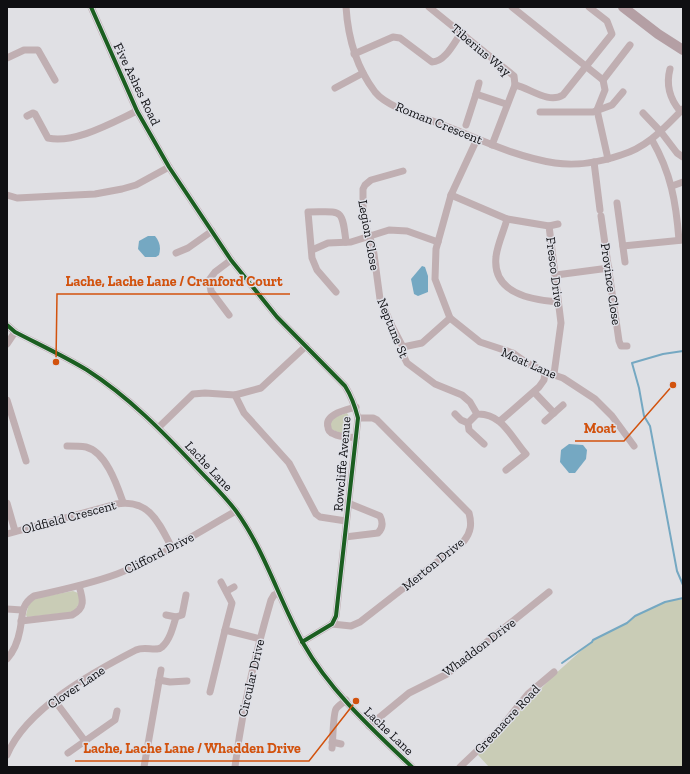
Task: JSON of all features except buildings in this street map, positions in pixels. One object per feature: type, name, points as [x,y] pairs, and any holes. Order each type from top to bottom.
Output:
[{"type":"highway","points":[[623,7],[683,50]]},
{"type":"highway","points":[[669,41],[683,45]]},
{"type":"street","name":"Five Ashes Road","points":[[91,7],[137,111],[169,167]]},
{"type":"street","name":"Roman Crescent","points":[[346,7],[347,27],[354,54],[363,73],[376,93],[388,103],[514,154],[556,163],[594,162],[608,159],[622,155],[652,140],[682,110]]},
{"type":"street","name":"Tiberius Way","points":[[430,7],[514,76],[515,85],[506,104],[492,145]]},
{"type":"street","points":[[512,7],[603,80],[605,90],[597,110],[608,159]]},
{"type":"street","points":[[515,85],[549,98],[557,98],[563,95],[615,34],[607,21],[589,7]]},
{"type":"street","points":[[354,54],[393,37],[400,38],[432,62],[437,62],[443,58],[461,33]]},
{"type":"street","points":[[603,80],[630,45]]},
{"type":"street","points":[[7,58],[24,50],[38,50],[55,80]]},
{"type":"street","points":[[670,69],[668,76],[669,90],[675,105],[682,110]]},
{"type":"street","points":[[335,88],[363,73]]},
{"type":"street","points":[[466,125],[479,83]]},
{"type":"street","points":[[540,112],[593,112],[612,105],[623,92]]},
{"type":"street","points":[[476,94],[506,104]]},
{"type":"street","points":[[27,116],[33,113],[35,114],[48,138],[56,140],[99,129],[137,111]]},
{"type":"street","points":[[643,113],[661,132],[677,153],[683,157]]},
{"type":"street","name":"Moat Lane","points":[[477,139],[451,195],[438,242],[435,279],[450,318],[468,334],[480,342],[513,353],[527,363],[545,372],[554,374],[595,400],[612,416],[634,446]]},
{"type":"street","points":[[623,246],[681,240],[672,186],[663,160],[652,140]]},
{"type":"street","name":"Province Close","points":[[594,162],[619,341],[621,346],[627,346]]},
{"type":"street","points":[[7,194],[17,198],[96,194],[136,185],[169,167]]},
{"type":"street","name":"Rowcliffe Avenue","points":[[169,167],[231,260],[277,318],[345,386],[356,407],[358,418],[356,438],[336,616],[332,624]]},
{"type":"street","name":"Legion Close","points":[[376,280],[370,236],[366,227],[363,209],[362,195],[365,185],[371,180],[403,171]]},
{"type":"street","points":[[672,186],[683,182]]},
{"type":"street","name":"Fresco Drive","points":[[451,195],[507,218],[549,226],[562,323],[554,374]]},
{"type":"street","points":[[617,202],[625,262]]},
{"type":"street","points":[[336,292],[317,270],[312,258],[308,212],[336,212],[340,214],[343,219],[346,242]]},
{"type":"street","points":[[507,218],[496,256],[497,273],[501,280],[508,289],[522,296],[558,302]]},
{"type":"street","points":[[549,226],[558,224]]},
{"type":"street","points":[[312,250],[328,243],[346,242],[370,236],[382,231],[398,229],[438,242]]},
{"type":"street","points":[[179,249],[198,242],[212,231]]},
{"type":"street","points":[[229,315],[211,291],[209,280],[215,272],[231,260]]},
{"type":"street","points":[[556,275],[609,268]]},
{"type":"street","name":"Neptune St","points":[[376,280],[380,298],[403,347],[403,355],[407,363],[418,373],[435,384],[462,395],[470,402],[476,414]]},
{"type":"street","points":[[403,347],[422,343],[450,318]]},
{"type":"street","name":"Lache Lane","points":[[7,326],[15,332],[86,370],[120,393],[159,427],[236,511],[254,540],[302,642],[316,665],[369,726],[412,767]]},
{"type":"street","points":[[7,344],[15,332]]},
{"type":"street","points":[[159,427],[193,394],[204,393],[235,395],[261,388],[306,346]]},
{"type":"street","points":[[500,421],[534,392],[544,380],[545,372]]},
{"type":"street","points":[[534,392],[554,413]]},
{"type":"street","points":[[235,395],[244,413],[289,463],[316,514],[320,517],[346,521]]},
{"type":"street","points":[[7,400],[26,461]]},
{"type":"street","points":[[545,421],[563,405]]},
{"type":"street","name":"Rowcliffe Avenue","points":[[356,407],[332,416],[327,424],[329,431],[335,435],[356,438]]},
{"type":"street","points":[[455,414],[461,420],[468,423]]},
{"type":"street","points":[[484,444],[469,430],[468,423],[476,414],[489,414],[500,421],[526,454],[506,470]]},
{"type":"street","name":"Merton Drive","points":[[332,624],[351,626],[360,622],[464,541],[469,534],[470,528],[469,513],[377,420],[373,418],[358,418]]},
{"type":"street","points":[[67,446],[87,447],[96,451],[115,478],[123,502]]},
{"type":"street","name":"Oldfield Crescent","points":[[7,534],[123,502],[137,505],[156,517],[172,548]]},
{"type":"street","name":"Oldfield Crescent","points":[[7,503],[15,531]]},
{"type":"street","name":"Rowcliffe Avenue","points":[[345,537],[378,533],[382,524],[380,516],[374,512],[348,503]]},
{"type":"street","name":"Clifford Drive","points":[[22,610],[29,599],[41,594],[79,586],[117,574],[147,561],[236,511]]},
{"type":"street","points":[[210,692],[232,602],[221,582]]},
{"type":"street","points":[[21,621],[72,615],[79,611],[82,608],[83,599],[79,586]]},
{"type":"street","points":[[227,591],[234,587]]},
{"type":"street","name":"Whaddon Drive","points":[[369,726],[409,692],[447,674],[549,592]]},
{"type":"street","name":"Circular Drive","points":[[235,767],[241,722],[260,638],[271,600],[274,595],[279,593]]},
{"type":"street","points":[[166,615],[176,617],[182,615],[186,596]]},
{"type":"street","points":[[7,609],[22,610],[20,630],[14,651],[7,660]]},
{"type":"street","name":"Clover Lane","points":[[7,755],[16,737],[30,720],[93,674],[138,649],[147,647],[158,650],[162,647],[170,636],[176,617]]},
{"type":"street","points":[[302,642],[332,624]]},
{"type":"street","points":[[225,630],[260,638]]},
{"type":"street","points":[[144,767],[161,670]]},
{"type":"street","name":"Greenacre Road","points":[[460,767],[498,731],[528,694],[554,672]]},
{"type":"street","points":[[159,680],[170,682],[187,680]]},
{"type":"street","points":[[341,744],[332,745],[335,724],[334,715],[336,708],[346,700]]},
{"type":"street","points":[[55,701],[85,741]]},
{"type":"street","points":[[68,753],[115,720],[119,714]]},
{"type":"green space","points":[[347,413],[351,424],[346,435],[330,429],[330,422],[335,417]]},
{"type":"green space","points":[[73,591],[78,593],[81,600],[74,612],[27,617],[26,615],[29,603],[36,598]]},
{"type":"green space","points":[[683,598],[683,767],[489,767],[478,755],[554,675],[593,640],[627,623],[635,616],[665,602]]},
{"type":"water","points":[[148,236],[155,236],[159,243],[160,252],[156,257],[145,257],[138,249],[139,241]]},
{"type":"water","points":[[422,266],[425,267],[428,276],[428,292],[418,296],[414,294],[411,279]]},
{"type":"water","points":[[569,444],[583,445],[587,450],[586,459],[575,473],[569,473],[560,462],[561,450]]},
{"type":"waterway","points":[[683,351],[663,354],[632,363],[639,388],[644,416],[650,426],[677,571],[683,585]]},
{"type":"waterway","points":[[562,663],[593,640],[627,623],[635,616],[665,602],[683,598]]},
{"type":"cycle path","points":[[91,7],[137,111],[169,167],[231,260],[277,317],[345,386],[350,394],[358,418],[336,616],[332,624],[302,642]]},
{"type":"cycle path","points":[[7,325],[15,332],[60,355],[102,380],[131,403],[158,428],[222,494],[236,511],[255,542],[294,627],[314,661],[353,709],[412,767]]},
{"type":"place","name":"Lache, Lache Lane / Cranford Court","points":[[56,362]]},
{"type":"place","name":"Moat","points":[[673,385]]},
{"type":"place","name":"Lache, Lache Lane / Whadden Drive","points":[[356,701]]}]
